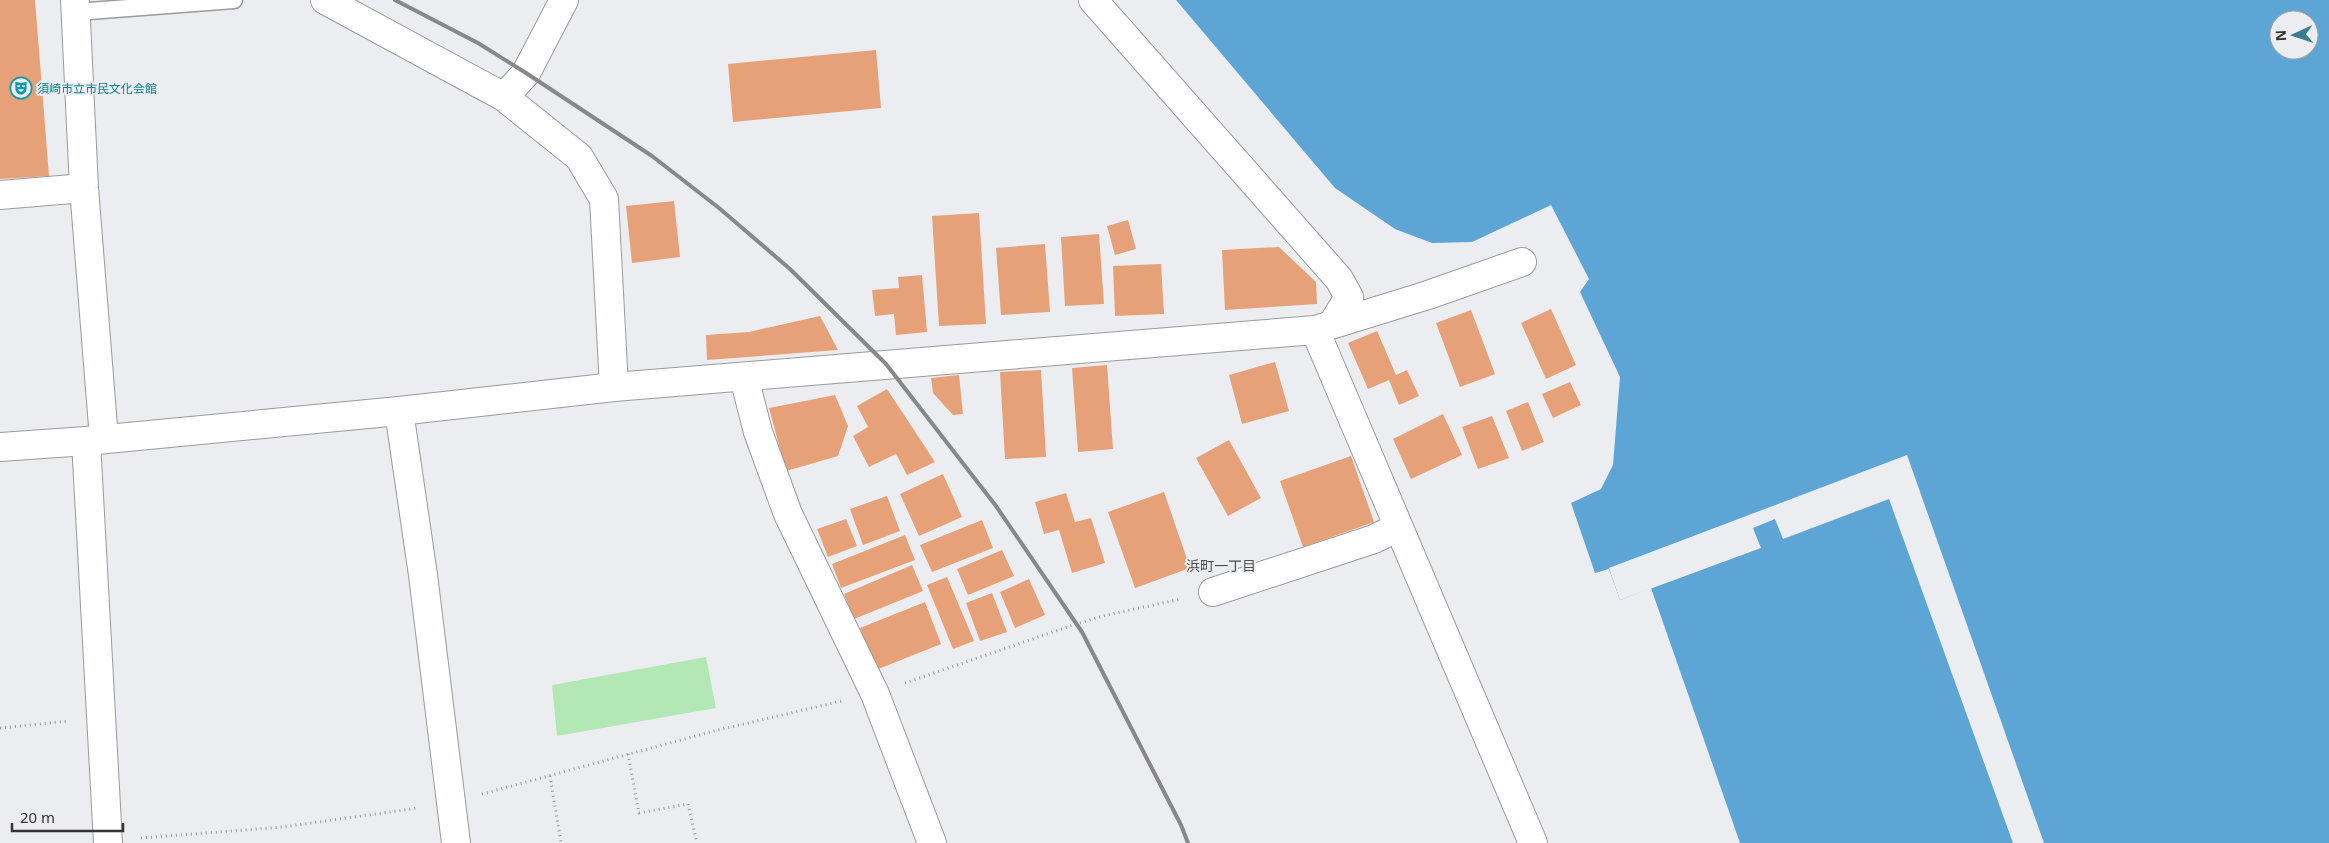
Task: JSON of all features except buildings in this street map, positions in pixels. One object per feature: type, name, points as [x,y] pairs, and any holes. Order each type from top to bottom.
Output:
[{"type":"street","points":[[325,0],[504,97],[579,157],[604,198],[614,387]]},
{"type":"street","points":[[504,97],[526,73],[564,0]]},
{"type":"street","points":[[1093,0],[1339,279],[1349,297],[1324,326]]},
{"type":"street","points":[[75,6],[95,440],[102,717],[108,842]]},
{"type":"street","points":[[0,195],[84,188]]},
{"type":"street","points":[[0,447],[399,412],[614,387],[1324,326],[1428,295],[1522,262]]},
{"type":"street","points":[[1324,326],[1398,528],[1533,843]]},
{"type":"street","points":[[744,377],[758,432],[788,514],[875,694],[932,843]]},
{"type":"street","points":[[399,412],[456,843]]},
{"type":"street","points":[[1213,592],[1374,539],[1398,528]]},
{"type":"lane","points":[[75,6],[234,0]]},
{"type":"path","points":[[108,842],[283,827],[451,803],[714,731],[875,694],[1107,615],[1213,592]]},
{"type":"path","points":[[0,728],[102,717]]},
{"type":"path","points":[[628,754],[640,813],[688,804],[697,843]]},
{"type":"path","points":[[550,776],[561,843]]},
{"type":"green space","points":[[706,657],[716,708],[557,736],[552,685]]},
{"type":"water","points":[[1176,0],[2329,0],[2329,843],[1740,843],[1651,588],[1620,600],[1609,569],[1595,573],[1571,503],[1601,489],[1613,465],[1620,377],[1580,292],[1589,279],[1551,205],[1472,242],[1432,243],[1395,229],[1335,188]]},
{"type":"pier","points":[[1907,455],[2044,843],[2013,843],[1889,499],[1783,539],[1775,519],[1753,528],[1761,548],[1620,600],[1609,568]]},
{"type":"railway","points":[[395,0],[478,43],[652,156],[719,208],[790,269],[886,364],[996,506],[1082,632],[1181,825],[1188,843]]},
{"type":"place","name":"須崎市立市民文化会館","points":[[21,88]]},
{"type":"district","name":"浜町一丁目","points":[[1221,565]]}]
